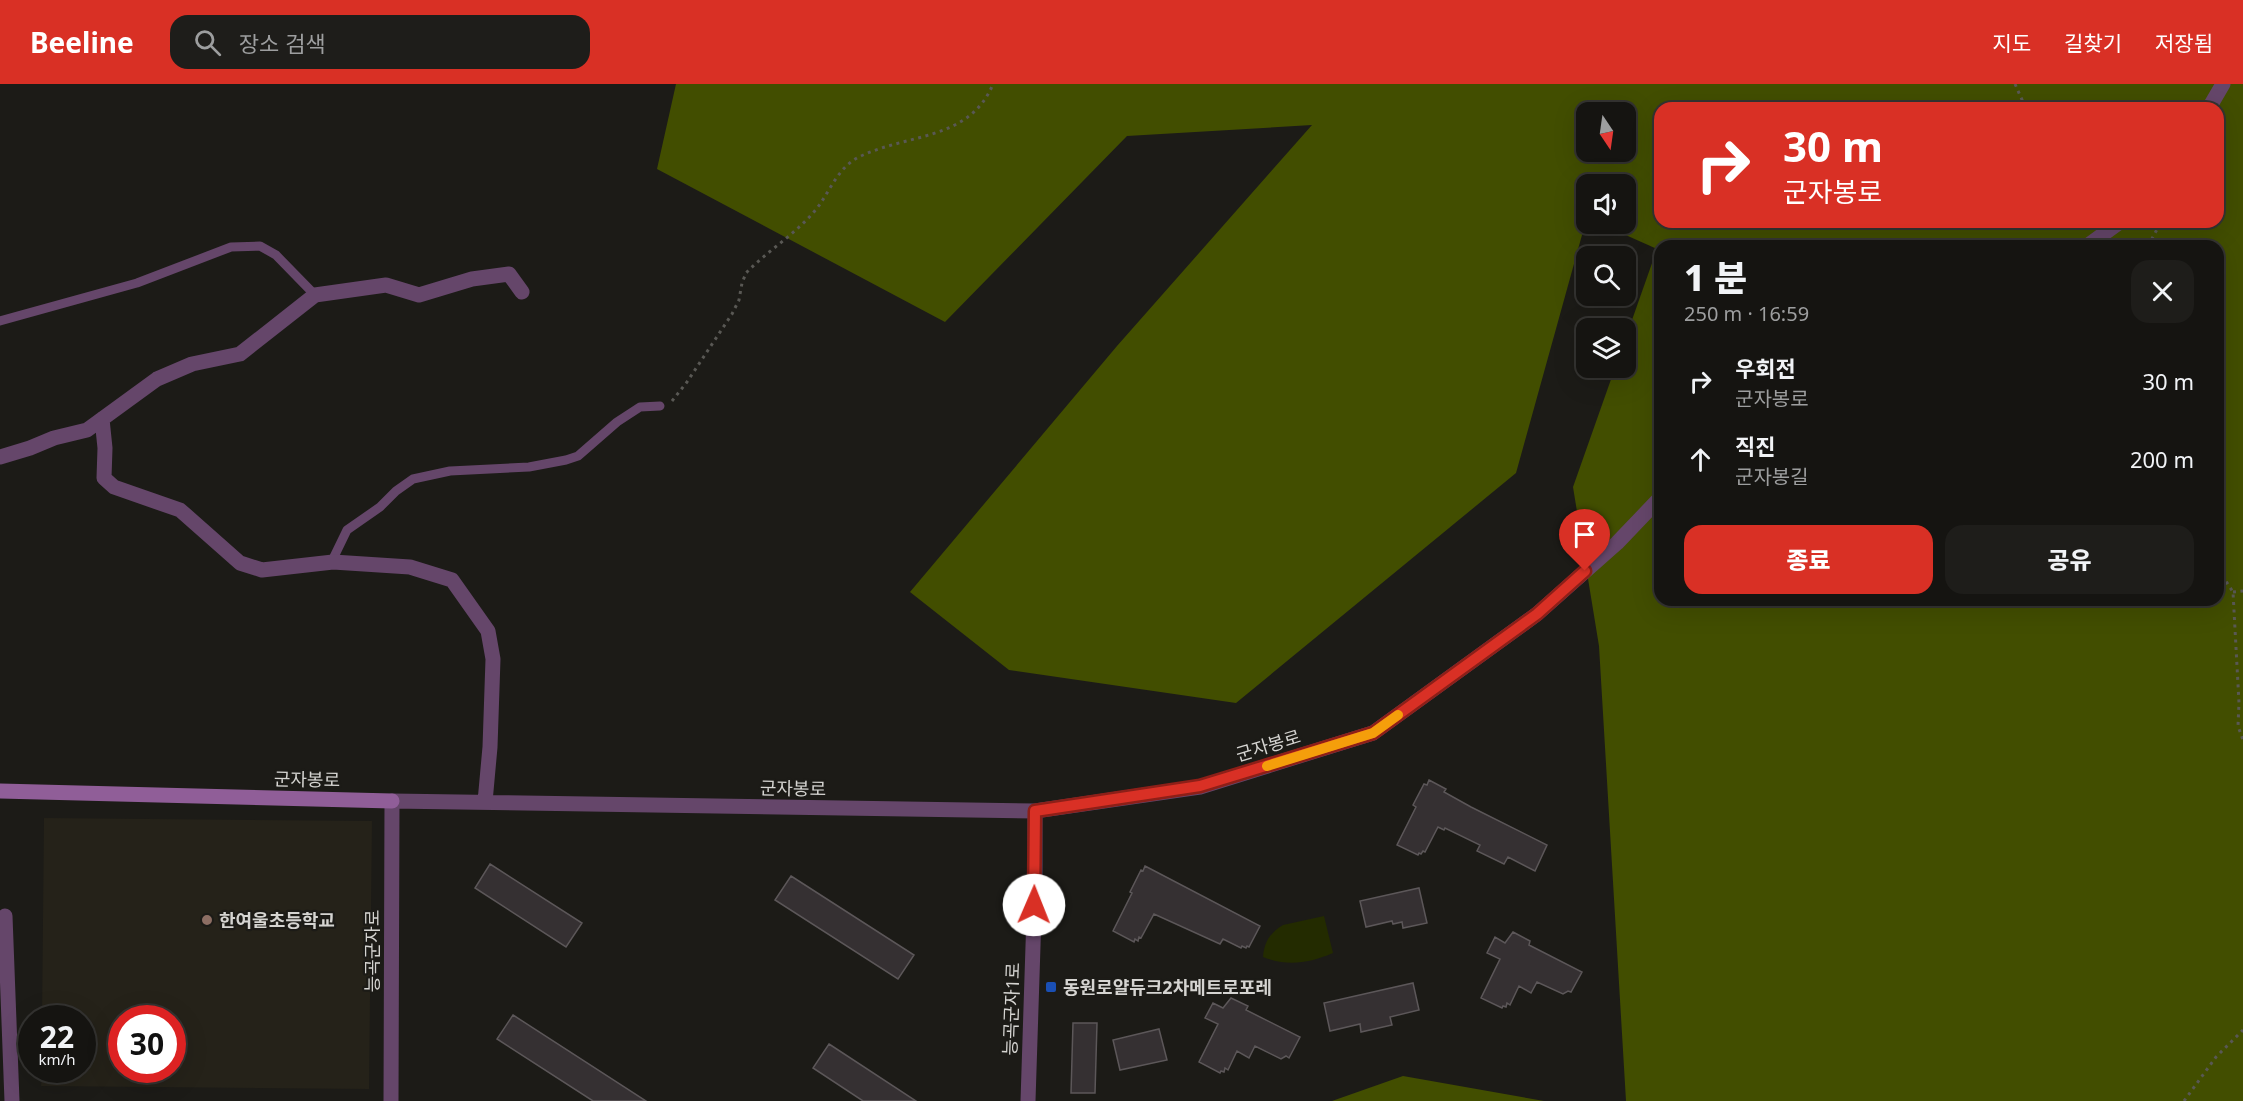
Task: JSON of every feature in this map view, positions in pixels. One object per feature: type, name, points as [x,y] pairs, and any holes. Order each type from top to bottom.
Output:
[{"type":"main road","name":"군자봉로","points":[[0,791],[392,801]]},
{"type":"street","points":[[2212,102],[2223,84]]},
{"type":"street","points":[[2095,240],[2112,228]]},
{"type":"street","points":[[0,457],[54,438],[87,430],[157,380],[192,364],[240,354],[315,295],[386,285],[419,295],[472,279],[509,274],[522,292]]},
{"type":"street","points":[[102,419],[105,448],[104,478],[114,487],[180,510],[240,562],[262,570],[331,563],[410,567],[452,580],[488,631],[494,659],[485,802]]},
{"type":"street","name":"군자봉로","points":[[392,801],[1035,811],[1200,786],[1373,733],[1537,614],[1617,543],[1654,504]]},
{"type":"street","name":"능곡군자로","points":[[391,1101],[392,801]]},
{"type":"street","name":"능곡군자1로","points":[[1028,1101],[1035,811]]},
{"type":"street","points":[[5,916],[12,1101]]},
{"type":"lane","points":[[0,321],[137,283],[231,247],[260,246],[276,255],[315,295]]},
{"type":"lane","points":[[331,563],[347,530],[380,507],[396,491],[413,479],[450,471],[529,467],[566,460],[578,456],[617,422],[640,407],[660,406]]},
{"type":"path","points":[[660,406],[672,400],[687,382],[725,324],[739,300],[746,273],[813,213],[846,165],[878,149],[932,135],[954,126],[981,106],[988,97],[993,84]]},
{"type":"path","points":[[2015,84],[2023,102]]},
{"type":"path","points":[[2224,578],[2233,592],[2238,726],[2243,740]]},
{"type":"path","points":[[2233,592],[2243,591]]},
{"type":"path","points":[[2184,1101],[2216,1057],[2243,1030]]},
{"type":"shaded area","name":"한여울초등학교","points":[[44,818],[372,821],[369,1089],[41,1086],[41,1083],[96,1083],[96,1005],[42,1005]]},
{"type":"green space","points":[[676,84],[2243,84],[2243,1101],[1626,1101],[1599,646],[1573,487],[1611,378],[1636,378],[1636,318],[1633,318],[1654,258],[1654,606],[2224,606],[2224,240],[1654,240],[1654,248],[1623,234],[1636,234],[1636,174],[1576,174],[1576,234],[1582,234],[1579,246],[1576,246],[1576,257],[1516,473],[1236,703],[1009,670],[910,592],[1117,346],[1312,125],[1127,136],[945,322],[657,169]]},
{"type":"green space","points":[[1324,916],[1333,953],[1298,963],[1281,962],[1263,957],[1266,942],[1278,928]]},
{"type":"green space","points":[[1403,1076],[1544,1101],[1332,1101]]},
{"type":"building","points":[[1429,780],[1446,789],[1444,792],[1471,807],[1547,845],[1535,871],[1508,857],[1504,864],[1477,851],[1480,845],[1445,828],[1444,830],[1438,827],[1425,852],[1421,854],[1418,855],[1397,845],[1416,807],[1413,805],[1424,784],[1427,785]]},
{"type":"building","points":[[490,864],[582,923],[566,947],[475,888]]},
{"type":"building","points":[[1145,866],[1260,926],[1249,947],[1242,946],[1241,948],[1223,939],[1220,944],[1154,914],[1138,941],[1135,939],[1134,942],[1113,931],[1132,893],[1130,892]]},
{"type":"building","points":[[791,876],[914,955],[898,979],[775,900]]},
{"type":"building","points":[[1419,888],[1427,923],[1403,928],[1402,922],[1393,924],[1392,921],[1366,927],[1360,901]]},
{"type":"building","points":[[1513,932],[1530,941],[1529,945],[1582,972],[1571,992],[1563,994],[1537,982],[1531,993],[1519,986],[1510,1005],[1507,1003],[1506,1007],[1502,1008],[1481,998],[1500,959],[1487,953],[1495,937],[1505,943]]},
{"type":"building","points":[[1413,983],[1419,1010],[1390,1017],[1392,1025],[1361,1032],[1360,1024],[1330,1031],[1324,1003]]},
{"type":"building","points":[[1231,998],[1248,1006],[1246,1010],[1300,1037],[1289,1058],[1286,1056],[1281,1059],[1255,1046],[1249,1058],[1237,1051],[1228,1070],[1225,1068],[1224,1072],[1220,1073],[1199,1062],[1218,1024],[1205,1018],[1213,1003],[1223,1008]]},
{"type":"building","points":[[513,1015],[646,1101],[593,1101],[497,1039]]},
{"type":"building","points":[[1073,1023],[1097,1023],[1095,1093],[1071,1093]]},
{"type":"building","points":[[1159,1029],[1167,1060],[1120,1070],[1113,1040]]},
{"type":"building","points":[[829,1044],[916,1101],[863,1101],[813,1068]]},
{"type":"slow traffic","points":[[1267,766],[1373,733],[1398,715]]},
{"type":"place","name":"한여울초등학교","points":[[207,920]]},
{"type":"place","name":"동원로얄듀크2차메트로포레","points":[[1051,987]]},
{"type":"route","points":[[1034,905],[1035,811],[1200,786],[1373,733],[1537,614],[1585,571]]}]
